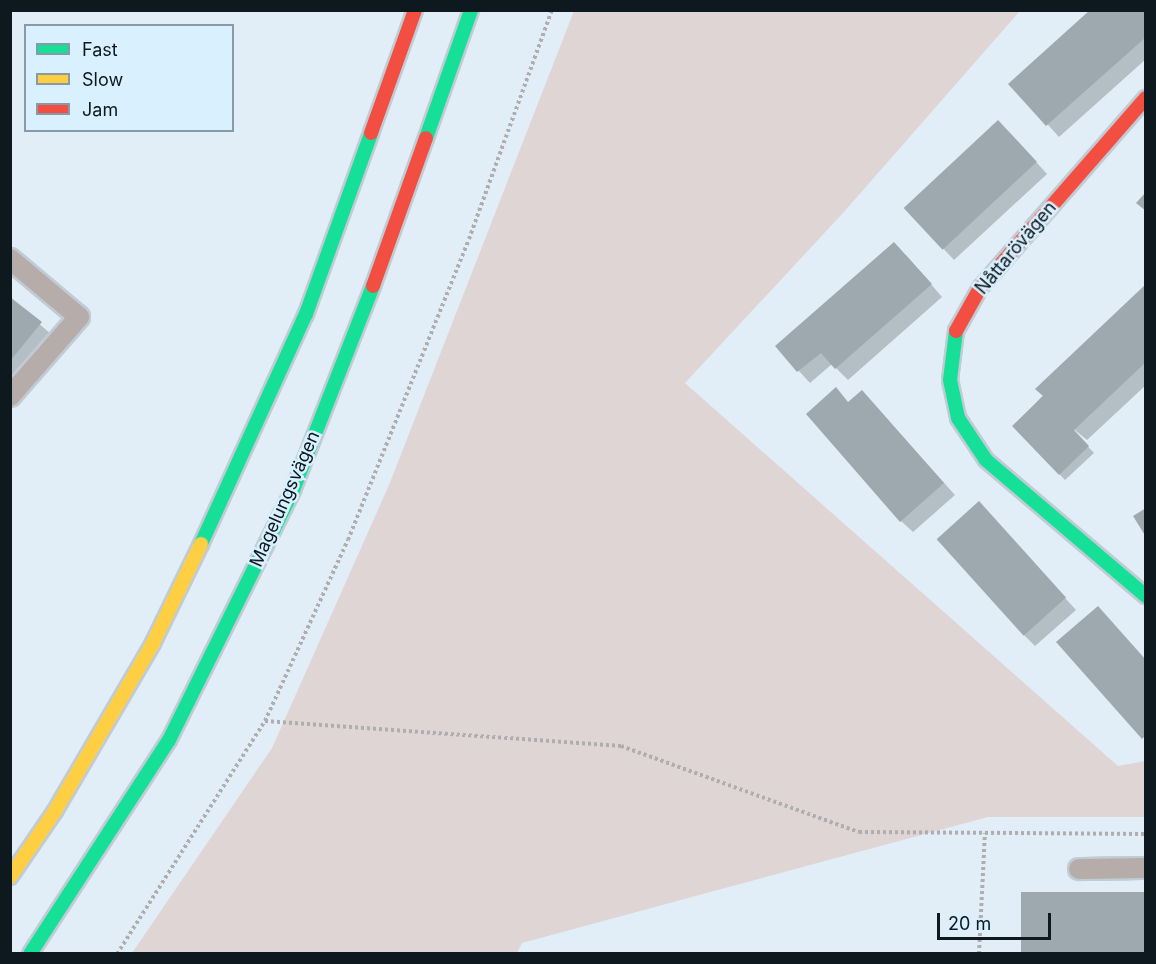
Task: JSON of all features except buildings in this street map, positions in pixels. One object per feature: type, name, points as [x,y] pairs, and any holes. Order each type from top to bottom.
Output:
[{"type":"main road","points":[[10,877],[55,811],[153,644],[236,472],[306,314],[415,10]]},
{"type":"main road","name":"Magelungsvägen","points":[[30,954],[169,740],[293,490],[365,309],[471,10]]},
{"type":"main road","name":"Nåttarövägen","points":[[1146,98],[980,288],[960,319],[952,347],[950,380],[958,418],[986,460],[1146,596]]},
{"type":"lane","points":[[10,259],[79,317],[10,396]]},
{"type":"lane","points":[[1079,869],[1146,868]]},
{"type":"path","points":[[117,954],[265,721],[361,508],[469,239],[552,10]]},
{"type":"path","points":[[265,721],[621,746],[859,832],[1146,834]]},
{"type":"path","points":[[979,954],[985,833]]},
{"type":"shaded area","points":[[574,11],[1020,11],[843,213],[685,383],[1118,766],[1145,761],[1145,817],[988,817],[522,943],[517,953],[132,953],[272,748],[389,485]]},
{"type":"traffic: fast","points":[[426,138],[471,10]]},
{"type":"traffic: fast","points":[[201,544],[306,314],[371,133]]},
{"type":"traffic: fast","points":[[30,954],[169,740],[293,490],[373,286]]},
{"type":"traffic: fast","points":[[956,331],[950,380],[958,418],[986,460],[1146,596]]},
{"type":"traffic: slow","points":[[10,877],[55,811],[153,643],[201,544]]},
{"type":"traffic: jam","points":[[371,133],[415,10]]},
{"type":"traffic: jam","points":[[956,331],[980,288],[1146,98]]},
{"type":"traffic: jam","points":[[373,286],[426,138]]}]
